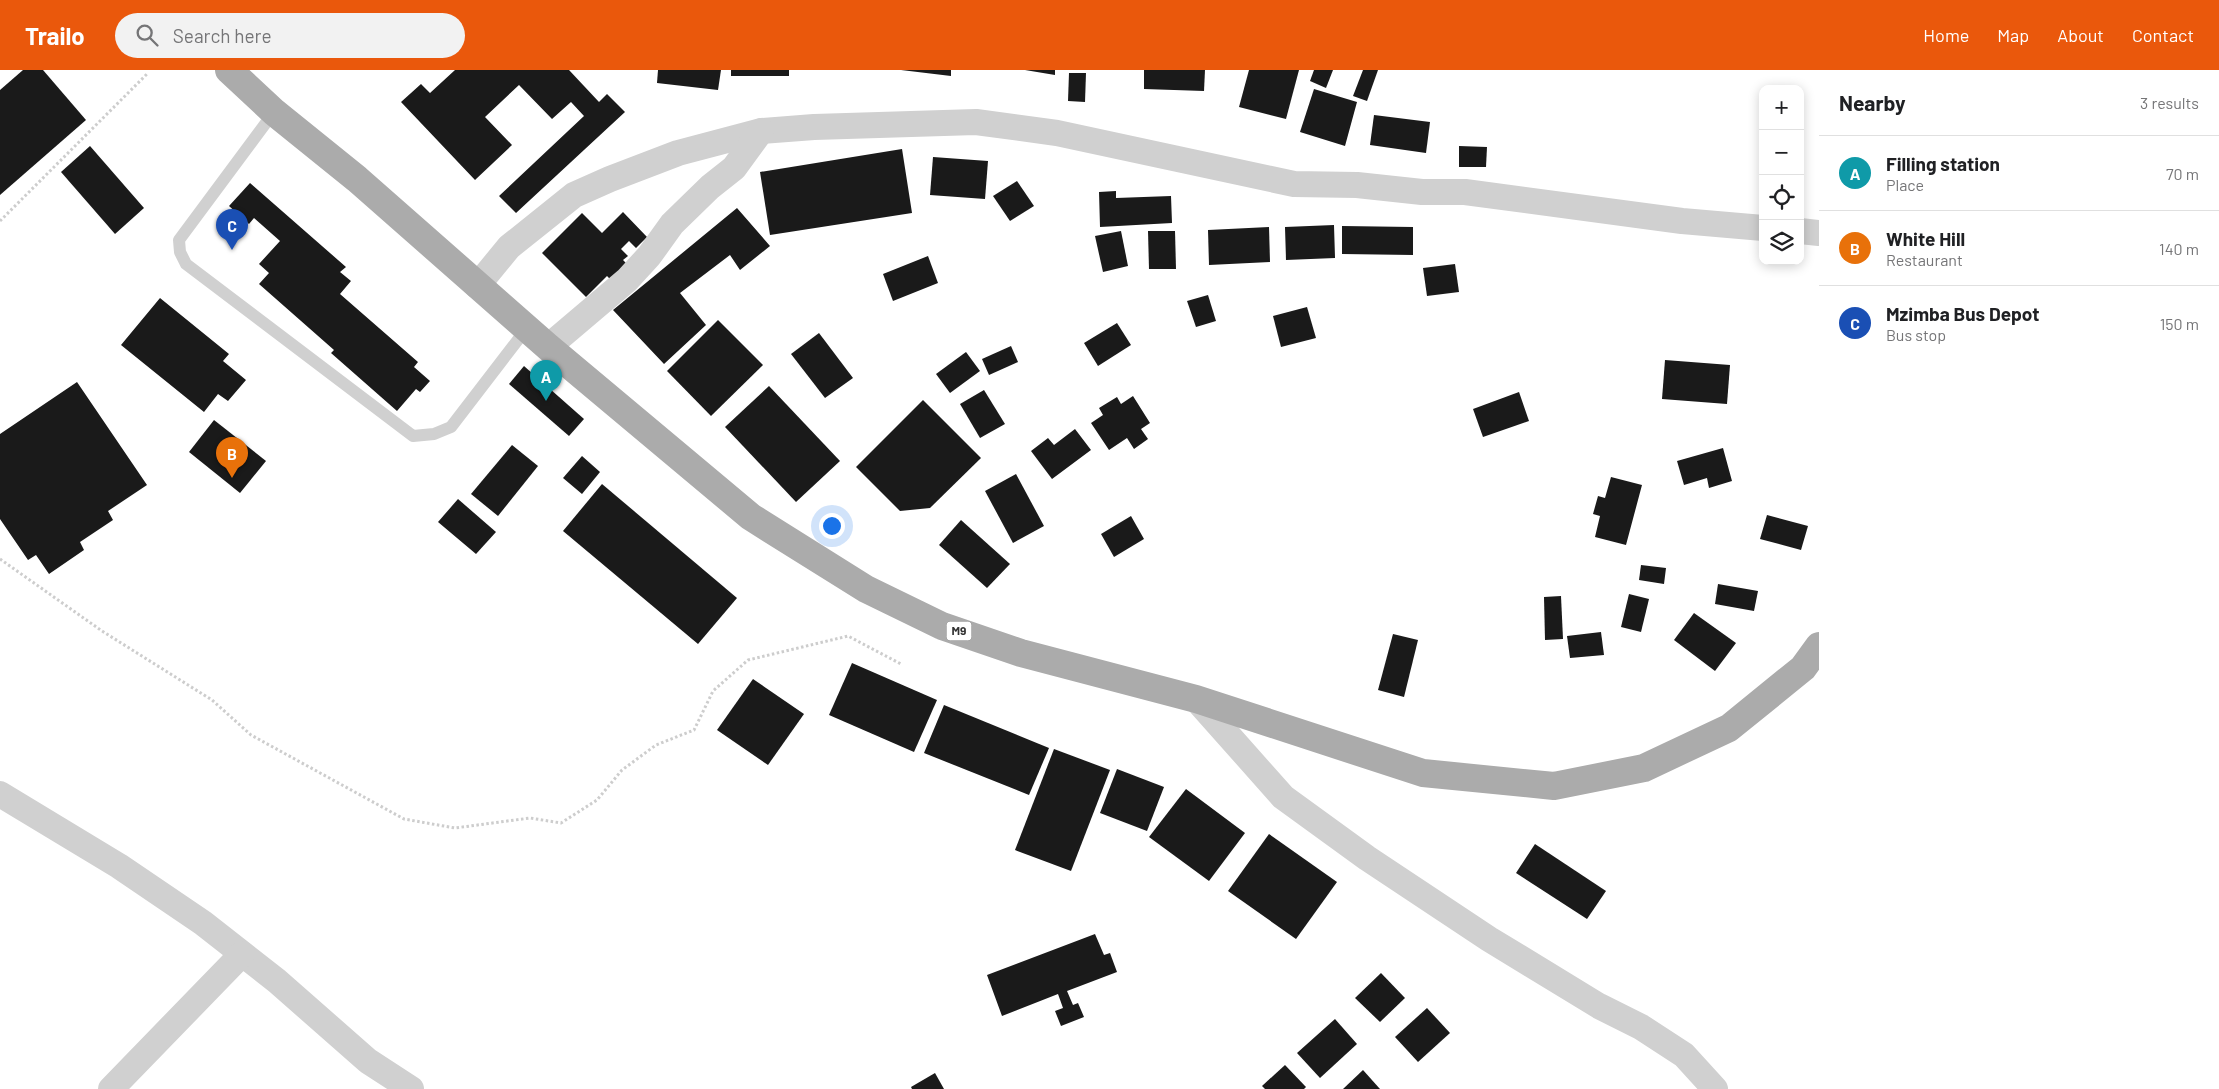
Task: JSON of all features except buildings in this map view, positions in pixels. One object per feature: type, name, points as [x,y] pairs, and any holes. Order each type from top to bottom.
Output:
[{"type":"main road","name":"M9","points":[[229,70],[274,112],[356,178],[548,347],[751,517],[866,589],[942,626],[1021,653],[1196,698],[1423,773],[1554,786],[1644,768],[1729,728],[1803,668],[1819,646]]},
{"type":"street","points":[[478,286],[509,247],[574,195],[610,178],[678,153],[762,131],[814,127],[976,122],[1057,133],[1294,184],[1357,185],[1422,192],[1465,192],[1682,221],[1759,228]]},
{"type":"street","points":[[548,347],[627,280],[649,256],[672,224],[710,187],[734,168],[762,131]]},
{"type":"street","points":[[1804,232],[1819,233]]},
{"type":"street","points":[[1196,698],[1283,797],[1367,858],[1489,939],[1599,1006],[1641,1027],[1684,1055],[1716,1089]]},
{"type":"street","points":[[0,794],[119,866],[203,923],[277,981],[368,1061],[411,1089]]},
{"type":"street","points":[[111,1089],[242,954]]},
{"type":"lane","points":[[274,112],[179,240],[180,252],[186,264],[413,436],[434,434],[452,427],[527,328]]},
{"type":"path","points":[[0,220],[147,74]]},
{"type":"path","points":[[0,559],[102,631],[212,700],[258,739],[404,819],[455,828],[530,818],[561,823],[597,800],[622,770],[656,745],[694,730],[713,691],[748,660],[848,636],[901,664]]},
{"type":"place","name":"Mzimba Bus Depot","points":[[232,250]]},
{"type":"place","name":"Filling station","points":[[546,401]]},
{"type":"place","name":"White Hill","points":[[232,478]]}]
